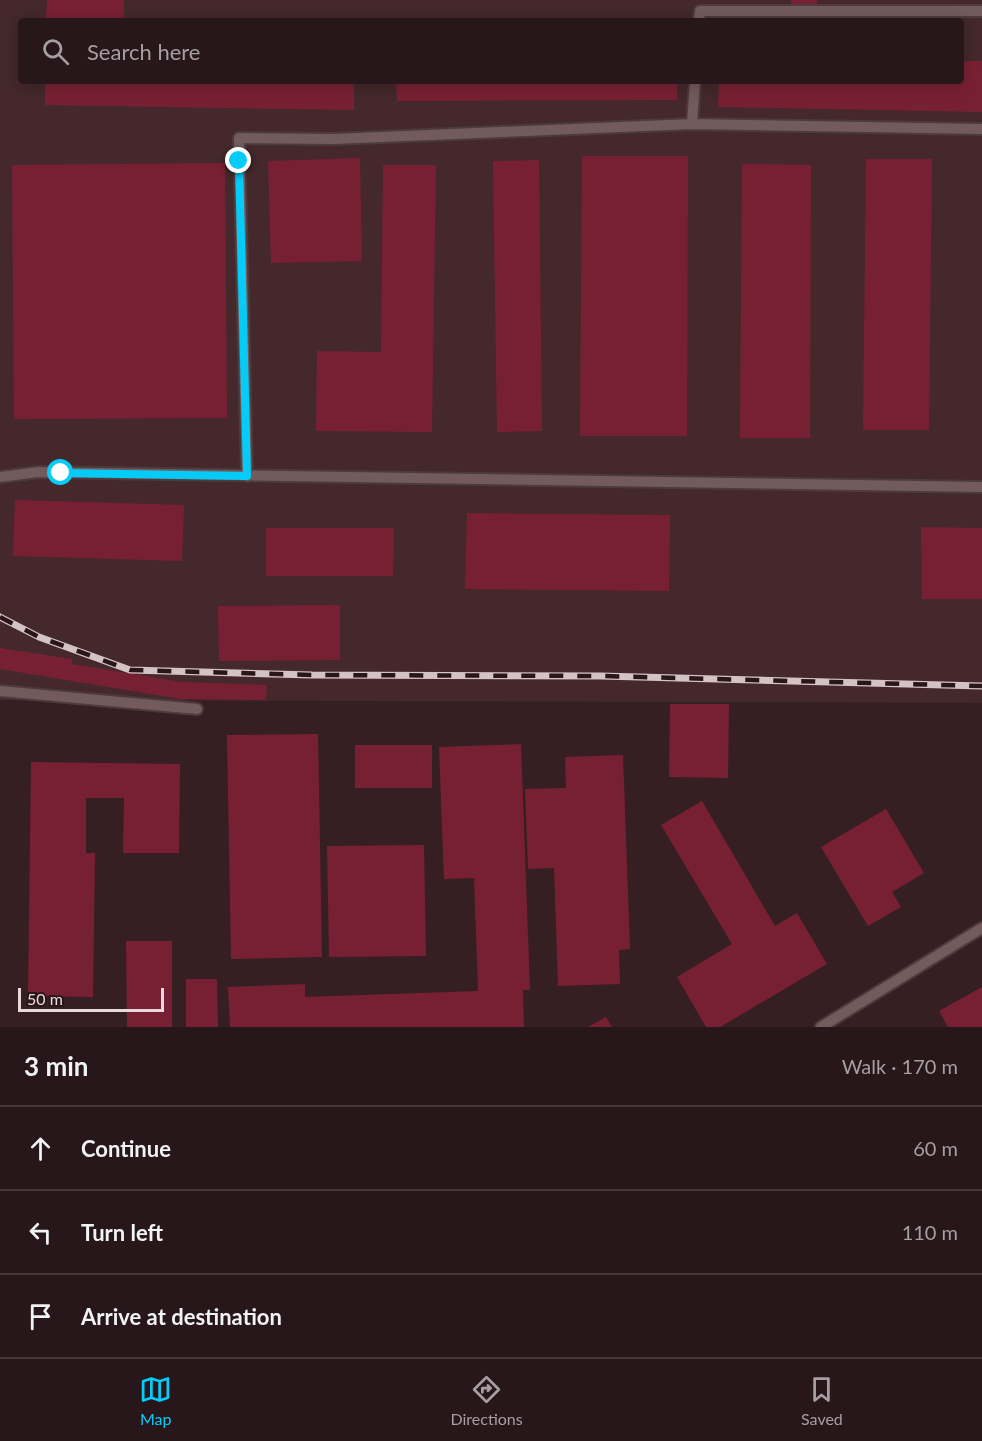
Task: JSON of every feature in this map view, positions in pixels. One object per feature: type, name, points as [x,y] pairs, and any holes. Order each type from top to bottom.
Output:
[{"type":"lane","points":[[700,11],[982,11]]},
{"type":"lane","points":[[692,124],[695,84]]},
{"type":"lane","points":[[247,476],[239,138],[334,139],[692,124],[982,129]]},
{"type":"lane","points":[[0,477],[38,472],[982,487]]},
{"type":"lane","points":[[0,691],[197,709]]},
{"type":"lane","points":[[821,1027],[982,928]]},
{"type":"shaded area","points":[[0,0],[982,0],[982,703],[0,700]]},
{"type":"building","points":[[47,0],[124,0],[124,18],[46,18]]},
{"type":"building","points":[[791,0],[817,0],[817,7],[791,7]]},
{"type":"building","points":[[964,61],[982,61],[982,112],[718,107],[719,84],[964,84]]},
{"type":"building","points":[[45,84],[354,84],[354,110],[45,105]]},
{"type":"building","points":[[396,84],[677,84],[677,100],[397,101]]},
{"type":"building","points":[[582,156],[688,156],[687,436],[580,436]]},
{"type":"building","points":[[360,158],[362,261],[271,263],[268,161]]},
{"type":"building","points":[[866,159],[932,159],[929,430],[863,430]]},
{"type":"building","points":[[539,160],[542,431],[497,432],[493,161]]},
{"type":"building","points":[[225,163],[227,418],[14,419],[12,165]]},
{"type":"building","points":[[742,164],[811,165],[810,438],[740,438]]},
{"type":"building","points":[[383,165],[436,165],[432,432],[316,431],[317,351],[381,352]]},
{"type":"building","points":[[15,500],[184,505],[182,561],[13,556]]},
{"type":"building","points":[[467,513],[670,515],[669,591],[465,589]]},
{"type":"building","points":[[921,527],[982,528],[982,599],[922,599]]},
{"type":"building","points":[[266,528],[394,528],[393,576],[266,576]]},
{"type":"building","points":[[340,605],[340,660],[219,661],[218,606]]},
{"type":"building","points":[[0,648],[72,659],[72,664],[182,682],[267,685],[266,700],[180,699],[0,669]]},
{"type":"building","points":[[670,704],[729,704],[728,778],[669,777]]},
{"type":"building","points":[[318,734],[322,957],[231,959],[227,735]]},
{"type":"building","points":[[521,744],[530,990],[523,990],[524,1027],[230,1027],[228,987],[305,984],[305,997],[478,991],[474,878],[444,879],[439,747]]},
{"type":"building","points":[[355,745],[432,745],[432,788],[355,788]]},
{"type":"building","points":[[623,755],[630,949],[619,950],[620,984],[558,986],[554,868],[528,869],[525,789],[566,788],[565,757]]},
{"type":"building","points":[[31,762],[180,764],[179,853],[123,853],[124,798],[86,798],[86,853],[95,853],[93,997],[28,996]]},
{"type":"building","points":[[702,801],[775,926],[797,913],[827,964],[720,1027],[706,1027],[677,977],[732,944],[661,825]]},
{"type":"building","points":[[886,809],[924,873],[892,892],[901,907],[868,926],[821,847]]},
{"type":"building","points":[[424,845],[426,956],[329,957],[327,846]]},
{"type":"building","points":[[126,941],[172,941],[172,1027],[127,1027]]},
{"type":"building","points":[[186,979],[217,979],[218,1027],[186,1027]]},
{"type":"building","points":[[982,987],[982,1027],[948,1027],[939,1011]]},
{"type":"building","points":[[606,1017],[612,1027],[588,1027]]},
{"type":"railway","points":[[0,617],[39,637],[130,670],[312,675],[601,676],[982,686]]},
{"type":"route","points":[[61,473],[247,476],[239,161]]}]
